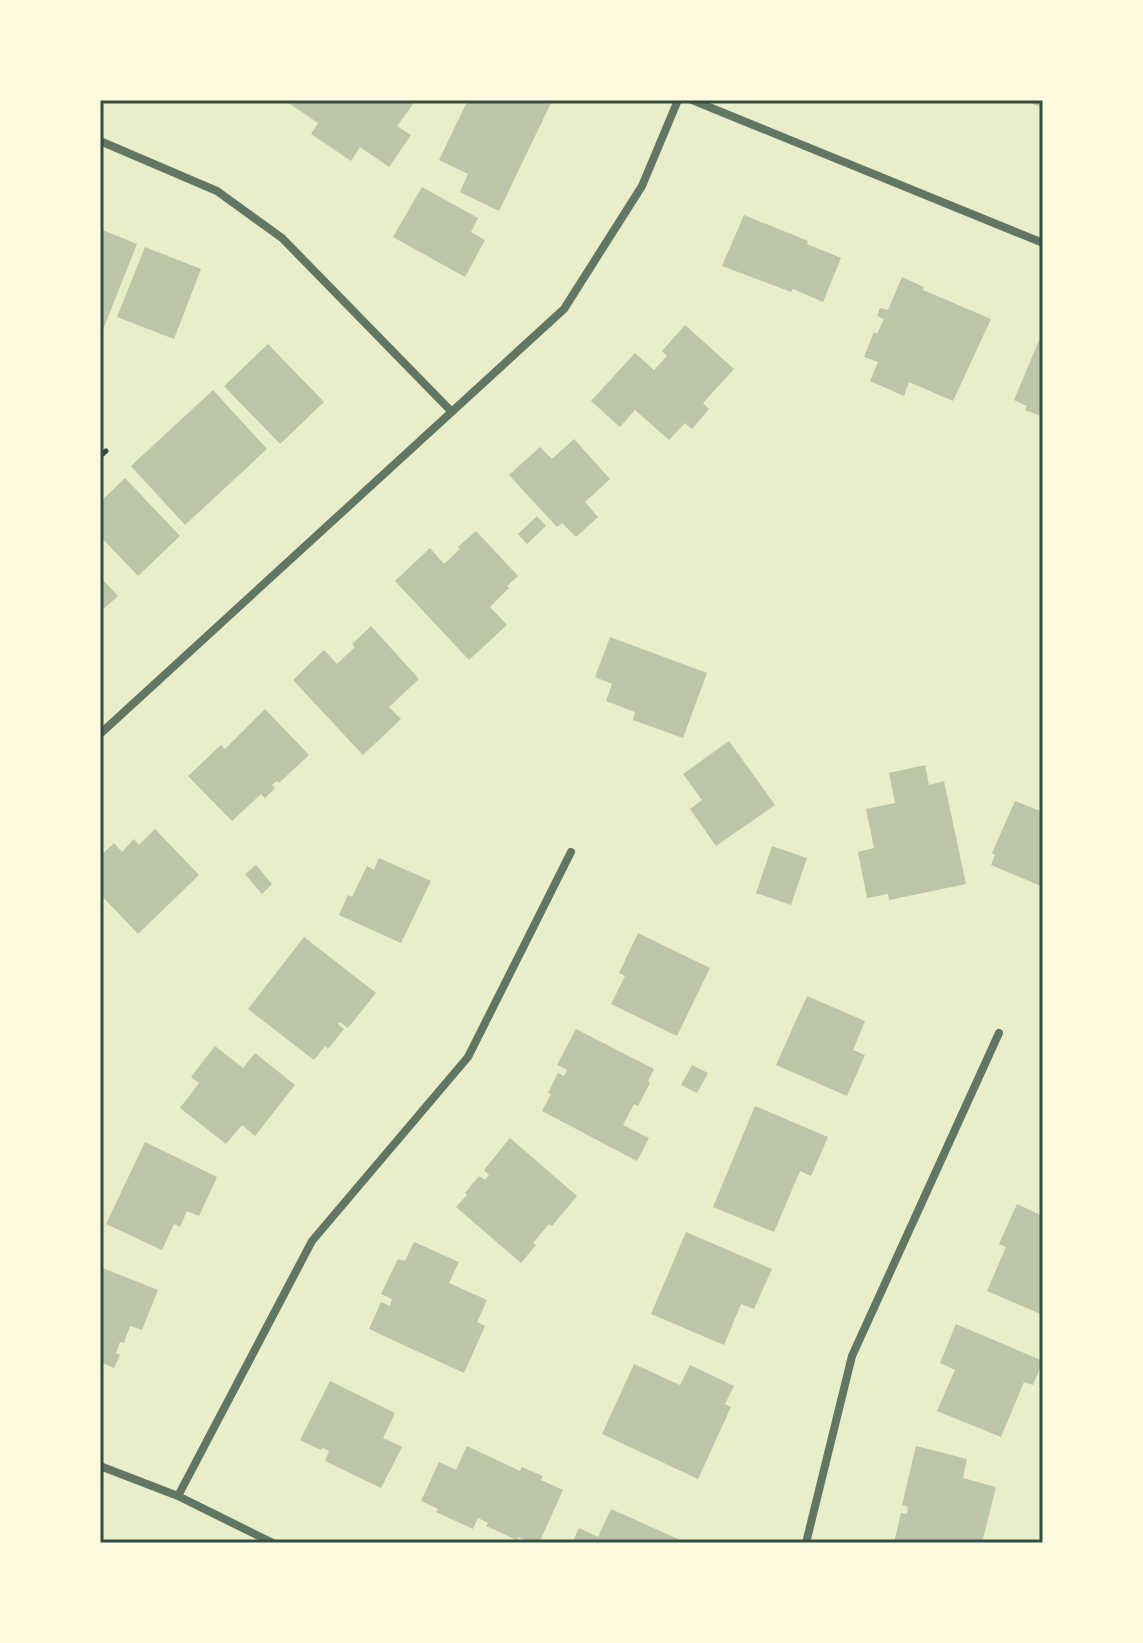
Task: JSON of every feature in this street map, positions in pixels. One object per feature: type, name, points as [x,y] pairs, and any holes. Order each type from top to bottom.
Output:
[{"type":"street","points":[[100,734],[564,309],[642,186],[678,100]]},
{"type":"street","points":[[692,100],[1043,243]]},
{"type":"street","points":[[100,141],[217,191],[282,238],[452,412]]},
{"type":"street","points":[[178,1496],[312,1241],[468,1057],[571,852]]},
{"type":"street","points":[[806,1543],[852,1356],[999,1033]]},
{"type":"street","points":[[100,1466],[178,1496],[273,1543]]},
{"type":"path","points":[[100,456],[106,451]]},
{"type":"building","points":[[416,100],[397,126],[411,135],[389,167],[360,147],[351,161],[311,134],[318,123],[287,102]]},
{"type":"building","points":[[468,100],[552,101],[499,211],[460,192],[468,174],[439,160]]},
{"type":"building","points":[[1031,100],[1043,100],[1043,108],[1030,103]]},
{"type":"building","points":[[422,187],[478,218],[471,232],[485,240],[465,277],[393,237]]},
{"type":"building","points":[[744,215],[841,258],[823,302],[722,266]]},
{"type":"building","points":[[100,229],[137,244],[100,337]]},
{"type":"building","points":[[145,247],[201,269],[174,339],[117,317]]},
{"type":"building","points":[[902,277],[924,287],[923,290],[991,319],[953,401],[909,382],[904,396],[870,381],[878,362],[864,357],[874,332],[877,334],[884,319],[877,316],[880,308],[888,310]]},
{"type":"building","points":[[685,325],[734,369],[703,403],[709,409],[692,429],[685,423],[669,440],[635,410],[620,427],[591,401],[635,353],[654,370],[667,356],[662,351]]},
{"type":"building","points":[[1040,338],[1043,339],[1043,417],[1025,410],[1027,406],[1014,400]]},
{"type":"building","points":[[268,344],[324,402],[280,444],[224,386]]},
{"type":"building","points":[[213,390],[267,449],[185,525],[131,466]]},
{"type":"building","points":[[574,439],[610,479],[585,502],[598,517],[576,537],[562,523],[557,527],[509,475],[540,447],[552,459]]},
{"type":"building","points":[[125,478],[180,536],[138,576],[100,536],[100,502]]},
{"type":"building","points":[[537,516],[546,526],[527,544],[518,534]]},
{"type":"building","points":[[476,531],[518,576],[490,607],[507,625],[469,660],[395,581],[430,548],[444,564]]},
{"type":"building","points":[[100,577],[118,596],[100,612]]},
{"type":"building","points":[[371,626],[419,679],[389,707],[401,719],[363,755],[293,680],[324,650],[337,664]]},
{"type":"building","points":[[610,637],[707,673],[683,738],[633,720],[635,712],[606,701],[612,684],[595,677]]},
{"type":"building","points":[[265,709],[309,755],[279,783],[277,781],[272,785],[275,788],[265,798],[261,794],[232,821],[188,776],[221,745],[225,749]]},
{"type":"building","points":[[729,741],[775,805],[716,846],[690,809],[702,800],[683,774]]},
{"type":"building","points":[[925,765],[929,785],[944,781],[966,884],[889,900],[888,894],[867,898],[858,852],[874,848],[866,809],[895,803],[889,773]]},
{"type":"building","points":[[1015,801],[1043,812],[1043,887],[991,865],[995,855],[992,853]]},
{"type":"building","points":[[155,829],[199,875],[138,934],[100,894],[100,856],[114,843],[122,852],[134,839],[139,845]]},
{"type":"building","points":[[772,846],[807,858],[791,905],[756,893]]},
{"type":"building","points":[[379,858],[431,881],[401,943],[339,915],[367,866],[374,870]]},
{"type":"building","points":[[256,865],[272,884],[262,894],[245,874]]},
{"type":"building","points":[[638,933],[710,968],[677,1036],[611,1004],[625,976],[619,973]]},
{"type":"building","points":[[304,937],[376,993],[348,1028],[340,1022],[338,1024],[344,1029],[328,1049],[325,1046],[314,1060],[248,1009]]},
{"type":"building","points":[[807,996],[865,1021],[853,1050],[865,1055],[847,1096],[776,1065]]},
{"type":"building","points":[[576,1029],[654,1069],[638,1106],[634,1104],[623,1125],[649,1138],[637,1161],[542,1111],[558,1073],[564,1076],[567,1070],[557,1065]]},
{"type":"building","points":[[215,1046],[243,1068],[255,1053],[295,1085],[255,1136],[242,1125],[226,1144],[180,1108],[199,1083],[191,1077]]},
{"type":"building","points":[[692,1065],[708,1073],[697,1093],[681,1085]]},
{"type":"building","points":[[755,1106],[828,1137],[811,1176],[800,1171],[774,1232],[713,1207]]},
{"type":"building","points":[[510,1138],[577,1196],[533,1243],[536,1245],[521,1263],[456,1207],[479,1176],[485,1180],[489,1175],[484,1170]]},
{"type":"building","points":[[145,1142],[217,1177],[199,1216],[187,1211],[180,1227],[174,1224],[162,1250],[106,1224]]},
{"type":"building","points":[[1017,1204],[1043,1216],[1043,1315],[987,1291],[1006,1247],[999,1244]]},
{"type":"building","points":[[686,1232],[772,1269],[754,1309],[741,1304],[724,1345],[651,1314]]},
{"type":"building","points":[[414,1242],[459,1262],[449,1283],[487,1300],[477,1322],[485,1326],[464,1373],[369,1329],[381,1302],[390,1306],[392,1299],[381,1294],[398,1259],[405,1261]]},
{"type":"building","points":[[100,1267],[158,1290],[142,1330],[130,1326],[124,1343],[120,1342],[116,1353],[120,1355],[114,1368],[100,1362]]},
{"type":"building","points":[[956,1324],[1043,1361],[1033,1385],[1024,1382],[1001,1437],[937,1411],[955,1370],[940,1363]]},
{"type":"building","points":[[634,1364],[680,1385],[690,1365],[734,1386],[725,1404],[731,1407],[698,1479],[602,1434]]},
{"type":"building","points":[[330,1381],[395,1413],[383,1438],[402,1447],[381,1488],[325,1461],[329,1451],[300,1440]]},
{"type":"building","points":[[467,1446],[520,1471],[522,1467],[543,1476],[541,1480],[563,1490],[539,1543],[518,1537],[517,1540],[486,1526],[488,1523],[478,1518],[473,1529],[436,1512],[438,1509],[421,1501],[439,1462],[456,1470]]},
{"type":"building","points":[[916,1446],[967,1459],[963,1478],[996,1487],[982,1543],[894,1543],[901,1513],[907,1514],[908,1507],[902,1505]]},
{"type":"building","points":[[611,1509],[678,1539],[676,1543],[572,1543],[579,1528],[598,1537]]}]
